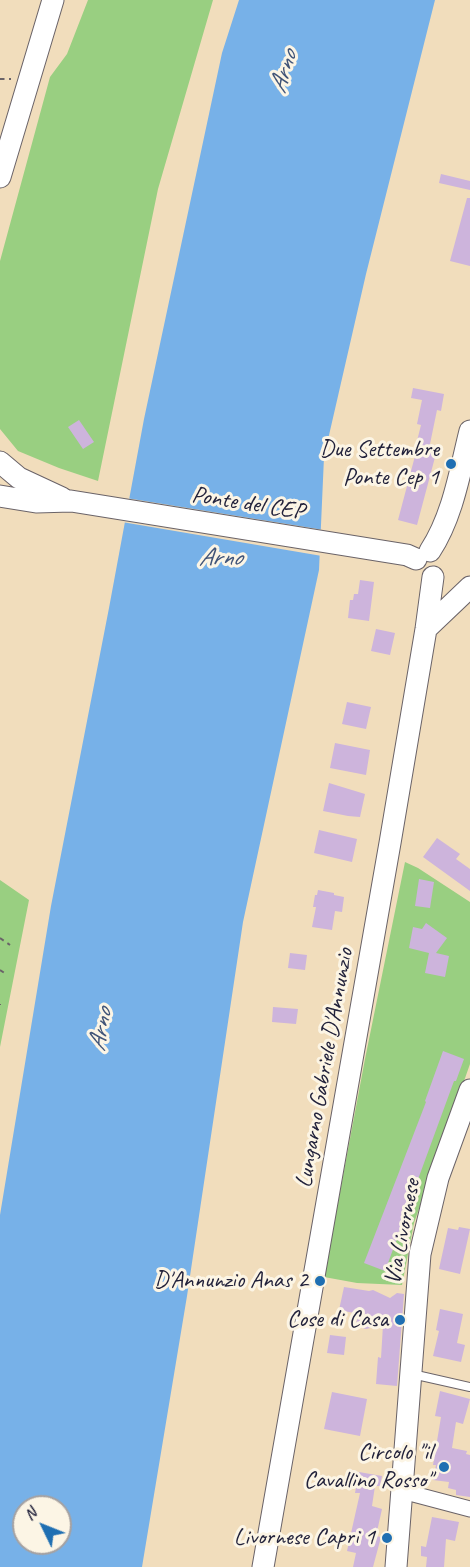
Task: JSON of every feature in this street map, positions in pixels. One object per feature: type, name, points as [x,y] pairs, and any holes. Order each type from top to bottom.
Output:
[{"type":"main road","points":[[0,177],[53,0]]},
{"type":"main road","points":[[423,555],[436,542],[447,515],[470,431]]},
{"type":"main road","name":"Ponte del CEP","points":[[0,462],[19,478],[71,501]]},
{"type":"main road","name":"Ponte del CEP","points":[[0,496],[36,502],[71,501],[406,555],[423,555]]},
{"type":"main road","points":[[423,555],[436,554],[441,558],[442,567],[435,576],[457,585],[470,585]]},
{"type":"main road","name":"Lungarno Gabriele D'Annunzio","points":[[263,1567],[435,576]]},
{"type":"main road","points":[[426,628],[470,585]]},
{"type":"main road","name":"Via Livornese","points":[[396,1567],[422,1241],[438,1178],[470,1090]]},
{"type":"street","points":[[402,1491],[470,1509]]},
{"type":"lane","points":[[411,1374],[470,1387]]},
{"type":"path","points":[[0,79],[11,79]]},
{"type":"path","points":[[0,938],[10,945]]},
{"type":"path","points":[[0,970],[6,974]]},
{"type":"green space","points":[[88,0],[213,0],[158,189],[98,481],[18,451],[0,429],[0,261],[50,77],[67,54]]},
{"type":"green space","points":[[405,862],[470,902],[470,1064],[414,1223],[402,1285],[357,1283],[324,1277]]},
{"type":"green space","points":[[0,880],[29,900],[0,1047]]},
{"type":"water","name":"Arno","points":[[239,0],[435,0],[366,274],[324,457],[319,570],[243,922],[187,1296],[142,1567],[0,1567],[0,1215],[51,906],[144,419],[222,53]]},
{"type":"pier","points":[[126,498],[324,530],[322,556],[122,522]]},
{"type":"building","points":[[441,174],[470,181],[470,190],[439,183]]},
{"type":"building","points":[[467,198],[470,198],[470,266],[450,261]]},
{"type":"building","points":[[413,388],[444,394],[441,411],[437,410],[430,444],[438,446],[417,525],[398,520],[421,425],[417,424],[422,400],[411,398]]},
{"type":"building","points":[[79,420],[94,442],[83,449],[68,427]]},
{"type":"building","points":[[360,580],[374,582],[369,621],[348,618],[350,600],[353,600],[354,594],[358,594]]},
{"type":"building","points":[[376,629],[395,633],[390,655],[371,651]]},
{"type":"building","points":[[347,702],[371,707],[366,729],[342,724]]},
{"type":"building","points":[[335,743],[370,750],[366,775],[330,768]]},
{"type":"building","points":[[329,783],[365,794],[360,817],[323,811]]},
{"type":"building","points":[[319,830],[357,839],[352,862],[314,853]]},
{"type":"building","points":[[437,838],[460,854],[456,859],[470,869],[470,891],[423,857]]},
{"type":"building","points":[[419,879],[434,882],[430,908],[415,906]]},
{"type":"building","points":[[318,890],[344,897],[342,912],[335,911],[332,930],[312,927],[316,907],[313,907]]},
{"type":"building","points":[[426,923],[447,938],[436,953],[449,956],[445,977],[425,973],[429,953],[409,948],[413,927],[422,929]]},
{"type":"building","points":[[290,953],[307,955],[305,970],[288,968]]},
{"type":"building","points":[[273,1007],[298,1009],[296,1024],[272,1022]]},
{"type":"building","points":[[443,1051],[464,1059],[385,1271],[364,1263],[426,1102]]},
{"type":"building","points":[[459,1227],[470,1229],[460,1274],[439,1269],[448,1228],[458,1230]]},
{"type":"building","points":[[344,1287],[373,1290],[390,1298],[397,1293],[404,1294],[397,1386],[376,1384],[378,1357],[381,1358],[383,1325],[366,1329],[355,1326],[359,1314],[339,1310]]},
{"type":"building","points":[[440,1309],[463,1314],[457,1343],[465,1345],[461,1362],[433,1356],[439,1331],[436,1330]]},
{"type":"building","points":[[330,1335],[346,1337],[344,1355],[327,1353]]},
{"type":"building","points":[[440,1391],[470,1399],[463,1424],[456,1422],[452,1448],[467,1451],[466,1454],[470,1455],[470,1497],[456,1495],[456,1490],[448,1488],[449,1482],[433,1480],[436,1465],[433,1465],[441,1417],[435,1416]]},
{"type":"building","points":[[332,1392],[367,1399],[360,1436],[324,1429]]},
{"type":"building","points":[[359,1472],[382,1476],[380,1486],[375,1486],[372,1506],[382,1509],[376,1536],[381,1537],[373,1567],[353,1567],[356,1553],[347,1551],[360,1493],[355,1493]]},
{"type":"building","points":[[432,1517],[459,1522],[455,1541],[446,1539],[444,1567],[426,1567],[427,1557],[421,1556],[421,1546],[426,1547]]},
{"type":"place","name":"Due Settembre Ponte Cep 1","points":[[451,464]]},
{"type":"place","name":"D'Annunzio Anas 2","points":[[320,1281]]},
{"type":"place","name":"Cose di Casa","points":[[400,1320]]},
{"type":"place","name":"Circolo \"il Cavallino Rosso\"","points":[[444,1467]]},
{"type":"place","name":"Livornese Capri 1","points":[[387,1538]]}]
